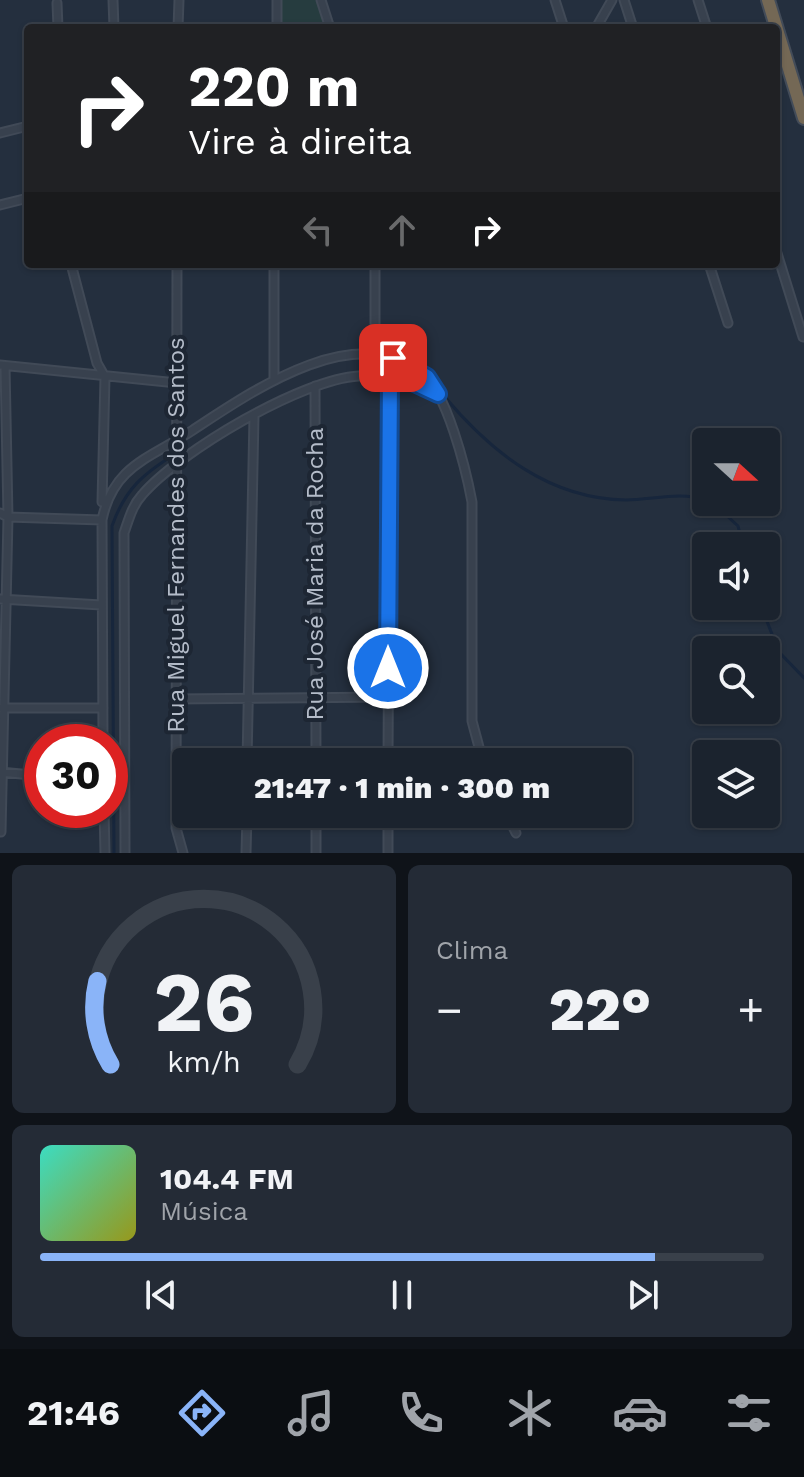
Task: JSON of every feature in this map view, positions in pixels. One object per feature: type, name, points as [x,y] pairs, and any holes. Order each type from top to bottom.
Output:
[{"type":"highway","points":[[768,0],[775,24]]},
{"type":"highway","points":[[780,39],[804,118]]},
{"type":"street","points":[[113,0],[114,24]]},
{"type":"street","points":[[178,24],[179,0]]},
{"type":"street","points":[[277,0],[277,24]]},
{"type":"street","points":[[321,0],[329,24]]},
{"type":"street","points":[[555,0],[563,24]]},
{"type":"street","points":[[598,24],[612,0]]},
{"type":"street","points":[[624,0],[632,24]]},
{"type":"street","points":[[698,0],[706,24]]},
{"type":"street","points":[[57,3],[58,24]]},
{"type":"street","points":[[0,133],[24,127]]},
{"type":"street","points":[[0,205],[24,199]]},
{"type":"street","points":[[780,263],[803,337]]},
{"type":"street","points":[[72,268],[97,363],[105,377],[101,605],[103,724]]},
{"type":"street","name":"Rua Miguel Fernandes dos Santos","points":[[177,268],[176,828],[183,853]]},
{"type":"street","points":[[274,268],[274,379]]},
{"type":"street","points":[[375,268],[375,353],[378,368],[390,377]]},
{"type":"street","points":[[710,268],[728,323]]},
{"type":"street","points":[[102,520],[106,497],[114,485],[142,460],[274,379],[344,357],[375,353],[418,370],[438,394],[467,476],[472,502],[472,721],[479,748]]},
{"type":"street","points":[[1,832],[2,366],[177,383]]},
{"type":"street","points":[[125,853],[122,695],[124,533],[134,505],[179,463],[254,416],[315,386],[358,376],[390,377],[408,380],[438,394]]},
{"type":"street","points":[[388,748],[390,377]]},
{"type":"street","name":"Rua José Maria da Rocha","points":[[315,386],[316,748]]},
{"type":"street","points":[[247,748],[254,416]]},
{"type":"street","points":[[4,515],[102,520]]},
{"type":"street","points":[[2,600],[101,605]]},
{"type":"street","points":[[175,699],[388,697]]},
{"type":"street","points":[[2,708],[103,708]]},
{"type":"street","points":[[1,772],[24,774]]},
{"type":"street","points":[[104,828],[105,853]]},
{"type":"street","points":[[246,853],[247,828]]},
{"type":"street","points":[[316,828],[316,853]]},
{"type":"street","points":[[388,828],[388,853]]},
{"type":"street","points":[[514,828],[516,833]]},
{"type":"green space","points":[[277,0],[321,0],[329,24],[277,24]]},
{"type":"waterway","points":[[444,396],[481,436],[524,469],[547,481],[598,498],[626,500],[692,497]]},
{"type":"waterway","points":[[114,853],[112,526],[129,492],[153,468],[175,454]]},
{"type":"waterway","points":[[727,516],[738,526],[740,532]]},
{"type":"waterway","points":[[766,620],[779,652],[804,678]]},
{"type":"route","points":[[388,668],[390,377],[408,380],[438,394],[427,377],[393,358]]}]
